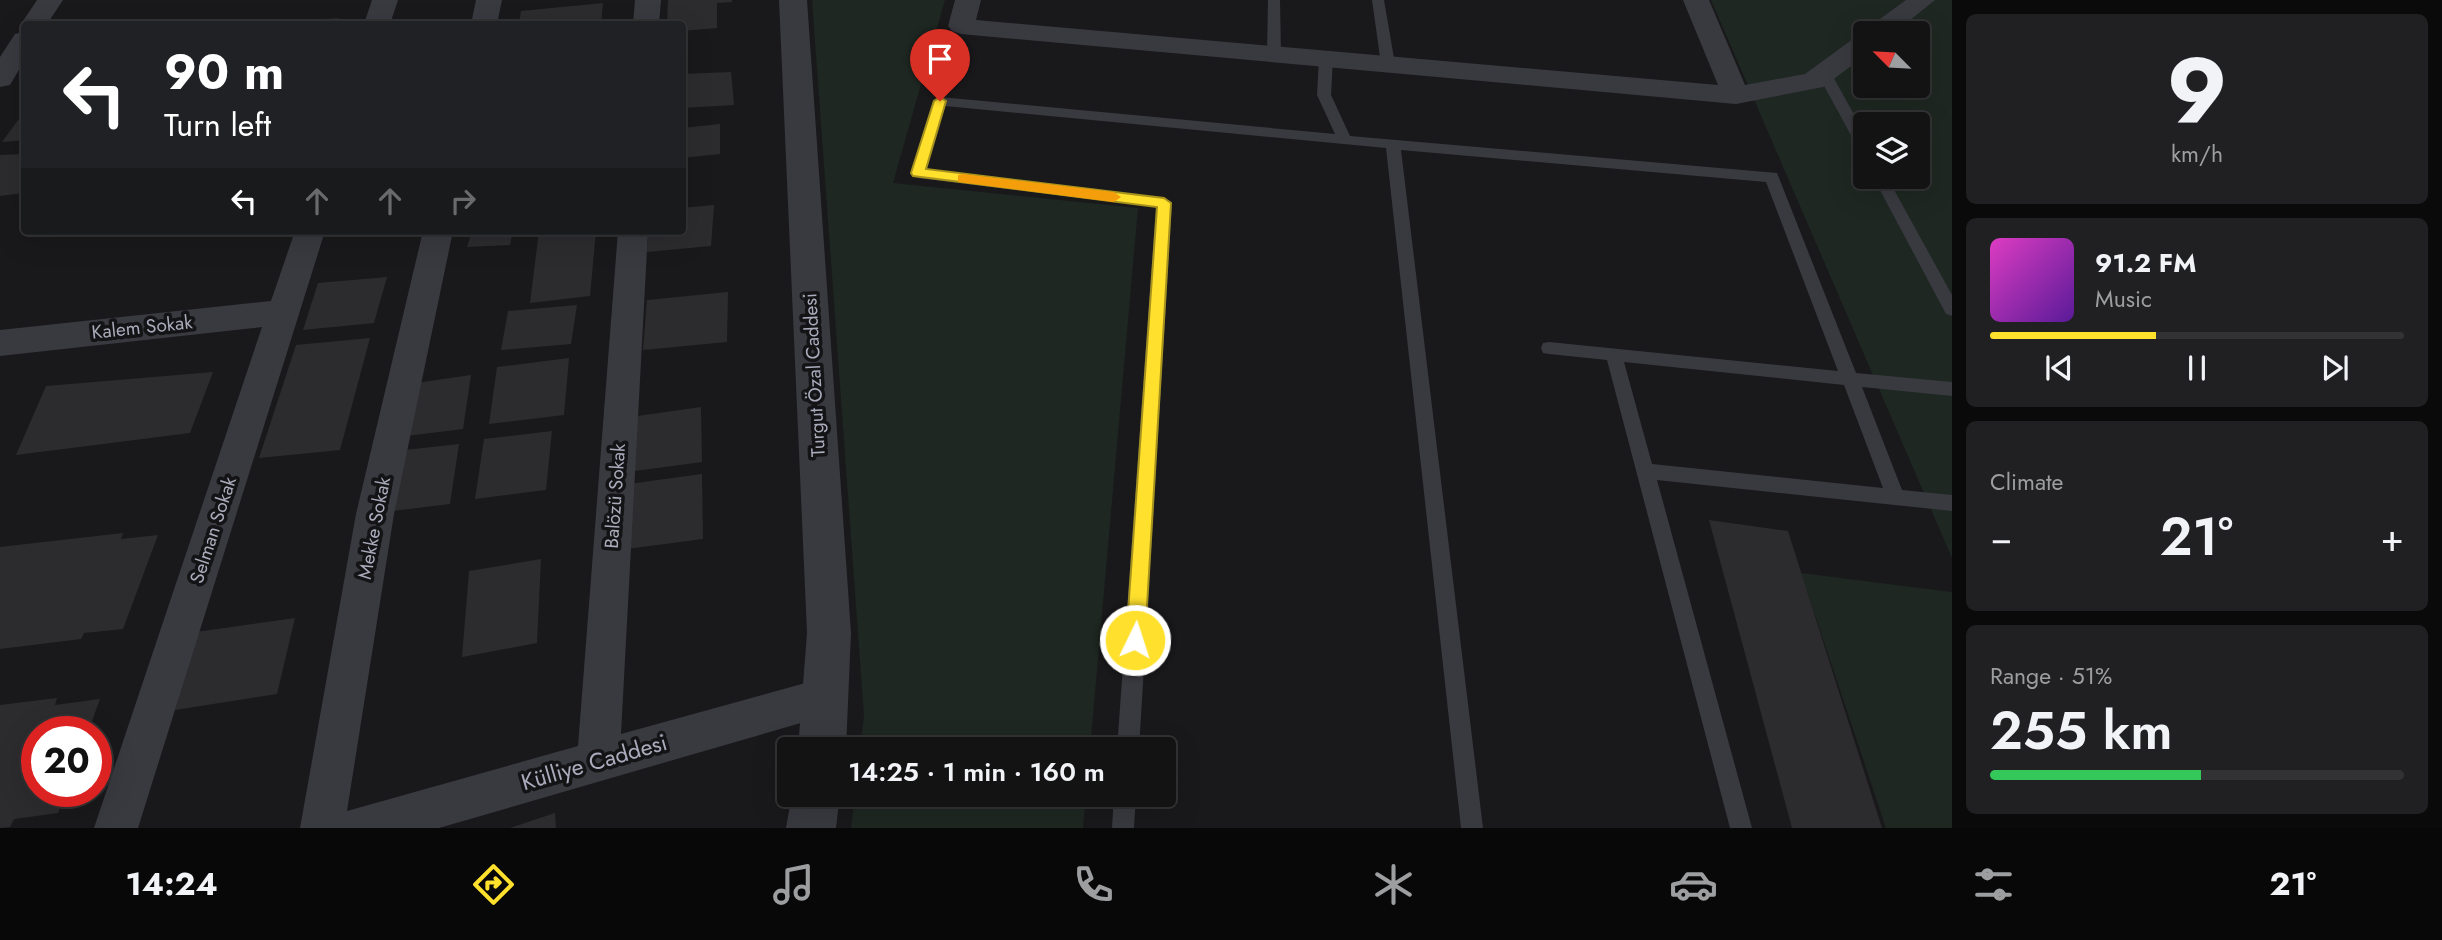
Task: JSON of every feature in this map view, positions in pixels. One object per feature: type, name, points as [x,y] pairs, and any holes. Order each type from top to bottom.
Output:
[{"type":"street","points":[[36,21],[50,0]]},
{"type":"street","points":[[378,21],[385,0]]},
{"type":"street","points":[[485,21],[489,0]]},
{"type":"street","points":[[646,21],[648,0]]},
{"type":"street","name":"Turgut Özal Caddesi","points":[[793,0],[829,633],[823,737]]},
{"type":"street","points":[[968,0],[961,26],[1736,95],[1813,81],[1853,52]]},
{"type":"street","points":[[1696,0],[1736,95]]},
{"type":"street","points":[[1894,21],[1922,0]]},
{"type":"street","points":[[0,79],[21,45]]},
{"type":"street","name":"Selman Sokak","points":[[116,828],[309,235]]},
{"type":"street","name":"Mekke Sokak","points":[[322,828],[375,514],[437,235]]},
{"type":"street","name":"Balözü Sokak","points":[[598,761],[633,235]]},
{"type":"street","name":"Kalem Sokak","points":[[0,343],[284,312]]},
{"type":"street","name":"Külliye Caddesi","points":[[361,828],[827,697]]},
{"type":"street","points":[[811,828],[814,807]]},
{"type":"lane","points":[[1274,0],[1274,54]]},
{"type":"lane","points":[[1378,0],[1388,64]]},
{"type":"lane","points":[[1326,58],[1324,95],[1345,140]]},
{"type":"lane","points":[[1824,73],[1853,126]]},
{"type":"lane","points":[[1129,737],[1164,203],[918,173],[940,101],[1393,145],[1772,177],[1896,498]]},
{"type":"lane","points":[[1393,145],[1472,828]]},
{"type":"lane","points":[[1886,189],[1952,310]]},
{"type":"lane","points":[[1549,348],[1952,389]]},
{"type":"lane","points":[[1614,355],[1741,828]]},
{"type":"lane","points":[[1645,471],[1952,503]]},
{"type":"lane","points":[[1123,828],[1124,807]]},
{"type":"shaded area","points":[[812,0],[945,0],[893,183],[1138,208],[1091,737],[861,737],[864,716]]},
{"type":"shaded area","points":[[1711,0],[1952,0],[1952,558]]},
{"type":"shaded area","points":[[1801,573],[1952,592],[1952,828],[1886,828]]},
{"type":"shaded area","points":[[853,807],[1085,807],[1083,828],[851,828]]},
{"type":"building","points":[[668,0],[732,0],[717,3],[717,28],[686,31],[686,21],[667,21]]},
{"type":"building","points":[[603,3],[601,21],[519,21],[521,11]]},
{"type":"building","points":[[339,18],[338,21],[300,21]]},
{"type":"building","points":[[731,72],[734,105],[686,108],[686,74]]},
{"type":"building","points":[[21,116],[21,140],[2,142]]},
{"type":"building","points":[[720,124],[720,154],[686,158],[686,128]]},
{"type":"building","points":[[21,154],[21,193],[0,196],[0,155]]},
{"type":"building","points":[[714,205],[711,246],[647,252],[648,235],[686,235],[686,208]]},
{"type":"building","points":[[471,235],[512,235],[510,245],[467,247]]},
{"type":"building","points":[[538,235],[596,235],[590,296],[530,303]]},
{"type":"building","points":[[387,277],[374,323],[303,330],[318,283]]},
{"type":"building","points":[[728,292],[727,342],[643,350],[647,300]]},
{"type":"building","points":[[577,305],[571,344],[501,350],[508,311]]},
{"type":"building","points":[[370,338],[340,450],[259,458],[296,345]]},
{"type":"building","points":[[569,358],[564,415],[489,424],[497,367]]},
{"type":"building","points":[[213,372],[190,433],[16,455],[46,386]]},
{"type":"building","points":[[471,375],[463,429],[398,437],[409,384]]},
{"type":"building","points":[[701,407],[702,462],[620,473],[623,418]]},
{"type":"building","points":[[552,431],[546,490],[475,499],[484,439]]},
{"type":"building","points":[[459,444],[450,504],[384,512],[396,451]]},
{"type":"building","points":[[702,474],[703,539],[619,550],[621,485]]},
{"type":"building","points":[[1709,520],[1788,531],[1882,828],[1792,828]]},
{"type":"building","points":[[123,533],[121,539],[158,535],[123,629],[84,633],[81,639],[0,649],[0,547]]},
{"type":"building","points":[[541,559],[537,643],[462,657],[469,571]]},
{"type":"building","points":[[295,618],[277,694],[175,710],[196,632]]},
{"type":"building","points":[[57,698],[55,705],[100,699],[94,716],[21,716],[21,807],[60,807],[58,813],[14,819],[10,827],[0,828],[0,705]]},
{"type":"building","points":[[555,813],[556,828],[510,828]]},
{"type":"slow traffic","points":[[963,178],[1114,197]]},
{"type":"route","points":[[940,101],[918,173],[1164,203],[1135,640]]}]
